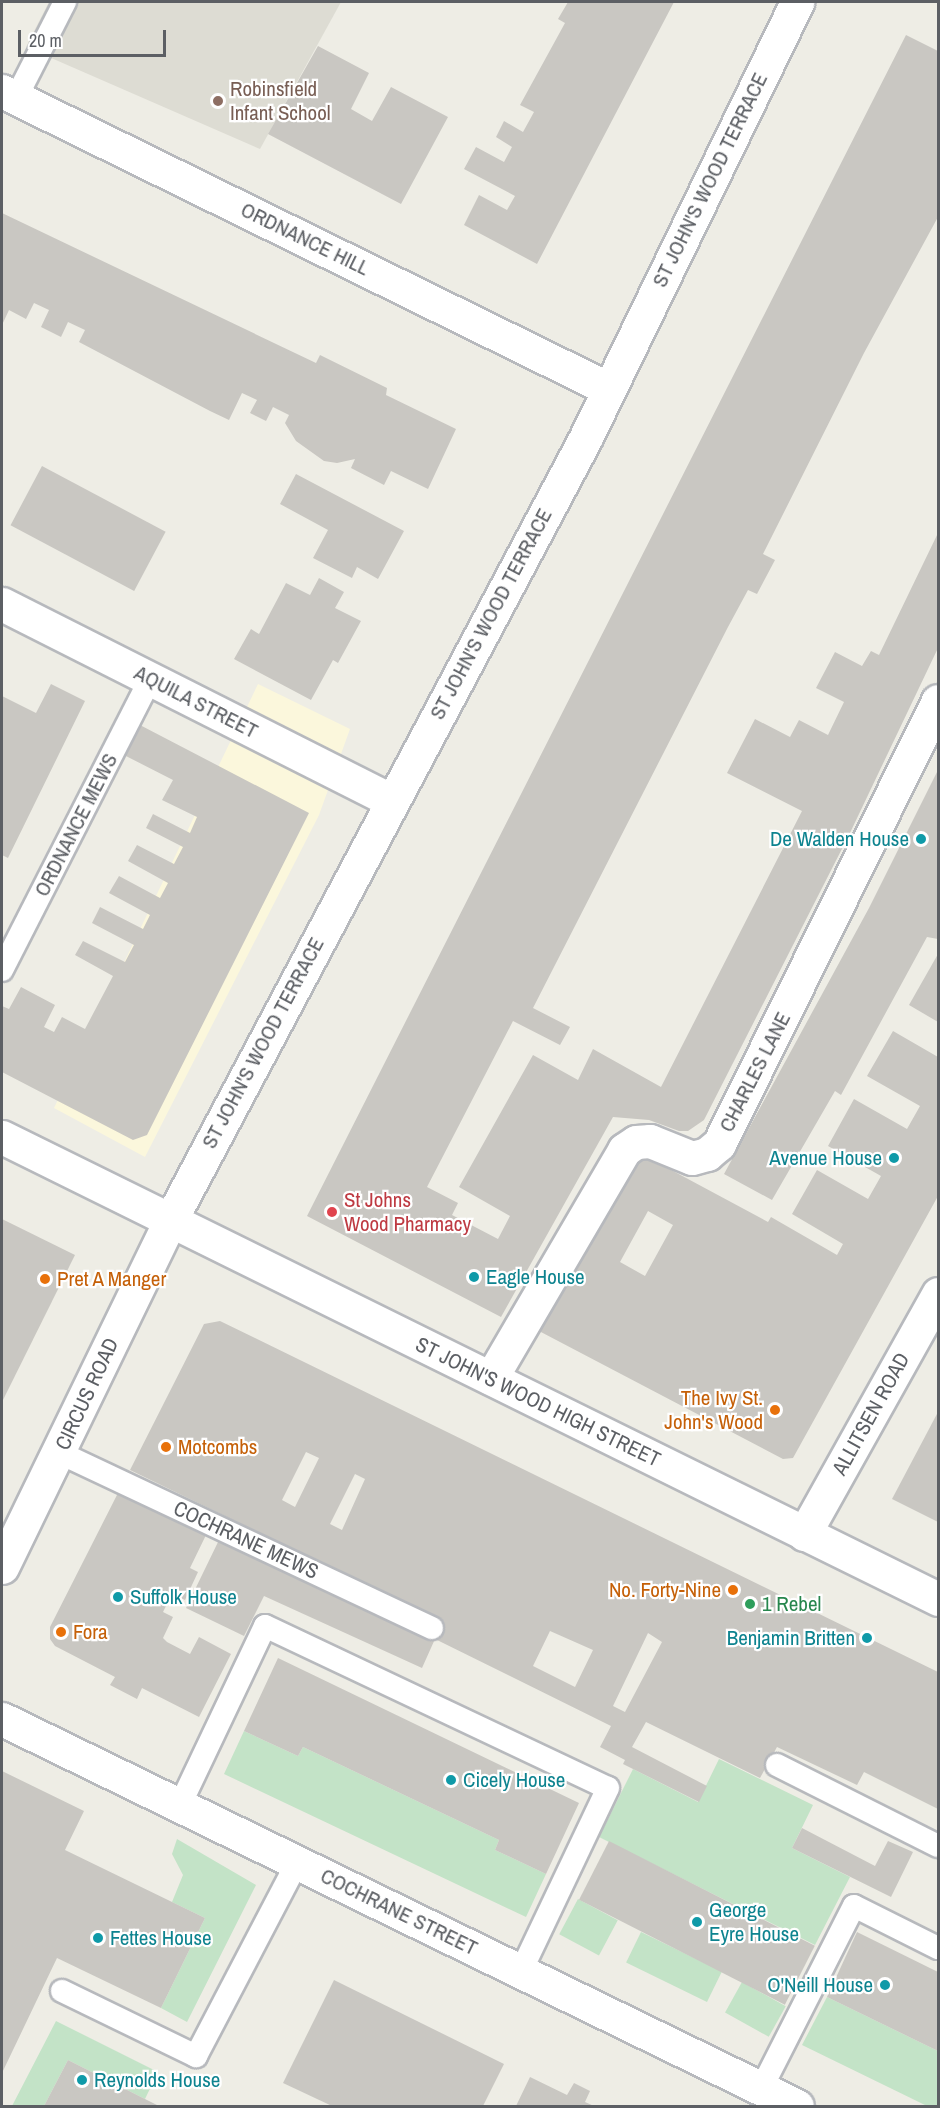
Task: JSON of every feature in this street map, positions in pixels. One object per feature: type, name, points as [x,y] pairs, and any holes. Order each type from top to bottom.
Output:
[{"type":"street","name":"ST JOHN'S WOOD TERRACE","points":[[171,1219],[390,800],[609,389],[797,2]]},
{"type":"street","name":"ORDNANCE HILL","points":[[9,94],[609,389]]},
{"type":"street","name":"AQUILA STREET","points":[[2,604],[390,800]]},
{"type":"street","name":"CHARLES LANE","points":[[491,1378],[624,1150],[636,1142],[650,1141],[692,1158],[707,1155],[719,1144],[939,701]]},
{"type":"street","name":"ST JOHN'S WOOD HIGH STREET","points":[[2,1137],[939,1599]]},
{"type":"street","name":"CIRCUS ROAD","points":[[2,1567],[60,1453],[171,1219]]},
{"type":"street","name":"ALLITSEN ROAD","points":[[804,1534],[939,1294]]},
{"type":"street","name":"COCHRANE STREET","points":[[2,1719],[797,2106]]},
{"type":"lane","points":[[9,94],[65,2]]},
{"type":"lane","name":"ORDNANCE MEWS","points":[[2,970],[150,679]]},
{"type":"lane","name":"COCHRANE MEWS","points":[[60,1453],[432,1628]]},
{"type":"lane","points":[[180,1806],[265,1626],[608,1788],[521,1971]]},
{"type":"lane","points":[[777,1765],[939,1846]]},
{"type":"lane","points":[[62,1991],[196,2056],[297,1863]]},
{"type":"lane","points":[[762,2089],[854,1906],[939,1948]]},
{"type":"shaded area","name":"Robinsfield Infant School","points":[[49,2],[341,2],[260,149],[26,47]]},
{"type":"shaded area","points":[[258,684],[350,729],[319,815],[145,1157],[54,1108]]},
{"type":"green space","points":[[244,1731],[298,1756],[303,1747],[499,1840],[495,1850],[546,1874],[526,1917],[224,1774]]},
{"type":"green space","points":[[719,1759],[813,1805],[792,1848],[850,1877],[815,1945],[599,1837],[633,1769],[698,1802]]},
{"type":"green space","points":[[177,1839],[256,1885],[187,2022],[161,2008],[205,1918],[172,1902],[183,1875],[172,1854]]},
{"type":"green space","points":[[578,1899],[618,1920],[599,1955],[559,1934]]},
{"type":"green space","points":[[641,1932],[722,1971],[707,2002],[626,1963]]},
{"type":"green space","points":[[742,1982],[786,2006],[769,2037],[725,2013]]},
{"type":"green space","points":[[827,1997],[938,2051],[938,2106],[927,2106],[802,2045]]},
{"type":"green space","points":[[56,2021],[158,2072],[145,2099],[68,2060],[44,2106],[12,2106]]},
{"type":"building","points":[[568,2],[674,2],[537,264],[464,225],[479,195],[507,210],[515,196],[464,169],[476,147],[504,162],[512,147],[496,137],[504,121],[523,132],[534,112],[520,105],[565,23],[558,19]]},
{"type":"building","points":[[906,35],[938,51],[938,217],[864,353],[763,554],[775,560],[757,594],[748,590],[728,627],[533,1008],[570,1027],[560,1045],[513,1021],[427,1187],[458,1203],[452,1215],[498,1239],[510,1216],[459,1187],[533,1055],[578,1080],[593,1049],[661,1087],[802,811],[727,773],[755,719],[790,737],[799,720],[828,735],[844,702],[816,688],[835,652],[862,666],[871,651],[879,655],[938,533],[938,648],[849,835],[704,1120],[688,1131],[679,1131],[649,1120],[613,1117],[501,1317],[307,1216]]},
{"type":"building","points":[[318,46],[369,73],[351,109],[372,121],[391,87],[448,117],[401,204],[268,134]]},
{"type":"building","points":[[2,213],[316,363],[320,355],[387,388],[386,395],[456,429],[428,489],[391,471],[384,485],[351,468],[355,459],[337,463],[324,461],[296,441],[285,423],[289,415],[273,407],[266,421],[250,413],[257,400],[242,393],[229,420],[79,342],[85,330],[68,322],[61,337],[41,327],[49,310],[34,303],[26,319],[9,310],[2,325]]},
{"type":"building","points":[[42,466],[166,532],[134,591],[11,525]]},
{"type":"building","points":[[296,474],[404,531],[378,579],[357,567],[352,578],[313,558],[328,530],[280,504]]},
{"type":"building","points":[[319,578],[344,592],[335,608],[361,621],[338,663],[333,660],[311,700],[234,659],[251,629],[259,634],[286,583],[310,595]]},
{"type":"building","points":[[51,684],[85,701],[8,858],[2,855],[2,696],[36,713]]},
{"type":"building","points":[[138,724],[309,813],[147,1135],[133,1140],[2,1072],[2,1006],[9,1009],[21,987],[55,1005],[44,1027],[54,1032],[62,1017],[85,1029],[113,976],[75,955],[83,941],[125,962],[134,945],[92,923],[100,907],[143,929],[150,915],[109,893],[119,876],[160,898],[168,883],[128,861],[137,845],[174,864],[183,847],[146,828],[153,814],[190,833],[197,817],[162,800],[173,780],[122,754]]},
{"type":"building","points":[[938,770],[938,939],[927,937],[841,1095],[835,1091],[772,1200],[724,1174],[869,908]]},
{"type":"building","points":[[938,954],[938,1022],[909,1005]]},
{"type":"building","points":[[893,1031],[938,1057],[938,1196],[793,1458],[783,1459],[539,1331],[633,1163],[639,1159],[647,1157],[768,1222],[771,1217],[837,1255],[843,1244],[792,1214],[817,1170],[868,1199],[881,1176],[828,1146],[854,1099],[907,1129],[920,1106],[867,1076]],"holes":[[[648,1211],[673,1225],[645,1276],[620,1262]]]},
{"type":"building","points":[[2,1219],[75,1255],[2,1402]]},
{"type":"building","points":[[220,1321],[938,1672],[938,1809],[864,1772],[857,1785],[777,1747],[760,1778],[646,1722],[632,1747],[707,1786],[699,1802],[623,1764],[625,1760],[600,1747],[611,1726],[435,1639],[444,1622],[130,1470],[204,1324]],"holes":[[[306,1452],[319,1458],[295,1507],[282,1500]],[[355,1474],[365,1479],[342,1530],[330,1524]],[[550,1631],[593,1650],[575,1687],[533,1666]],[[648,1633],[662,1642],[625,1712],[613,1706]]]},
{"type":"building","points":[[938,1412],[938,1522],[892,1499]]},
{"type":"building","name":"Suffolk House","points":[[119,1491],[206,1535],[190,1568],[198,1572],[185,1600],[172,1594],[163,1612],[173,1617],[163,1638],[167,1642],[190,1654],[199,1637],[231,1654],[199,1717],[142,1688],[137,1699],[110,1685],[115,1677],[55,1646],[50,1639],[50,1627]]},
{"type":"building","points":[[219,1540],[435,1639],[422,1668],[264,1596],[244,1636],[186,1608]]},
{"type":"building","name":"Cicely House","points":[[278,1658],[579,1803],[546,1874],[495,1850],[499,1840],[303,1747],[298,1756],[244,1731]]},
{"type":"building","name":"Fettes House","points":[[2,1771],[84,1811],[65,1850],[205,1918],[161,2008],[57,1958],[2,2073]]},
{"type":"building","points":[[802,1828],[875,1866],[888,1841],[913,1852],[891,1897],[792,1848]]},
{"type":"building","name":"George Eyre House","points":[[609,1841],[815,1946],[785,2005],[579,1900]]},
{"type":"building","name":"O'Neill House","points":[[857,1932],[938,1972],[938,2051],[827,1997]]},
{"type":"building","points":[[334,1980],[504,2064],[483,2106],[332,2106],[283,2083]]},
{"type":"building","name":"Reynolds House","points":[[68,2060],[145,2099],[159,2106],[44,2106]]},
{"type":"building","points":[[530,2077],[567,2095],[574,2083],[590,2091],[585,2102],[594,2106],[516,2106]]},
{"type":"place","name":"Robinsfield Infant School","points":[[218,101]]},
{"type":"place","name":"De Walden House","points":[[921,839]]},
{"type":"place","name":"Avenue House","points":[[894,1158]]},
{"type":"place","name":"St Johns Wood Pharmacy","points":[[332,1212]]},
{"type":"place","name":"Eagle House","points":[[474,1277]]},
{"type":"place","name":"Pret A Manger","points":[[45,1279]]},
{"type":"place","name":"The Ivy St. John's Wood","points":[[775,1410]]},
{"type":"place","name":"Motcombs","points":[[166,1447]]},
{"type":"place","name":"No. Forty-Nine","points":[[733,1590]]},
{"type":"place","name":"Suffolk House","points":[[118,1597]]},
{"type":"place","name":"1 Rebel","points":[[750,1604]]},
{"type":"place","name":"Fora","points":[[61,1632]]},
{"type":"place","name":"Benjamin Britten","points":[[867,1638]]},
{"type":"place","name":"Cicely House","points":[[451,1780]]},
{"type":"place","name":"George Eyre House","points":[[697,1922]]},
{"type":"place","name":"Fettes House","points":[[98,1938]]},
{"type":"place","name":"O'Neill House","points":[[885,1985]]},
{"type":"place","name":"Reynolds House","points":[[82,2080]]}]
